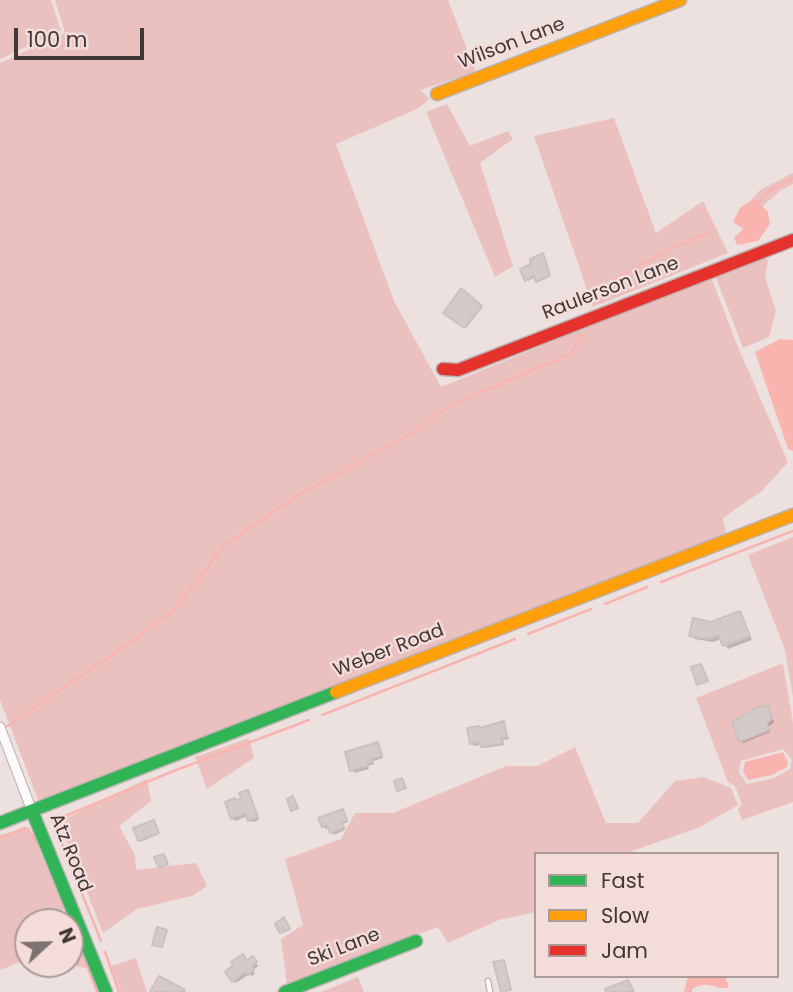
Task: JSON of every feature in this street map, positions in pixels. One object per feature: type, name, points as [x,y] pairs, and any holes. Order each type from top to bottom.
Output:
[{"type":"street","name":"Wilson Lane","points":[[437,94],[680,0]]},
{"type":"street","name":"Raulerson Lane","points":[[443,369],[458,370],[793,240]]},
{"type":"street","name":"Weber Road","points":[[0,823],[793,515]]},
{"type":"street","name":"Atz Road","points":[[0,727],[106,992]]},
{"type":"street","name":"Ski Lane","points":[[285,992],[416,941]]},
{"type":"lane","points":[[488,981],[490,992]]},
{"type":"shaded area","points":[[0,0],[51,0],[61,31],[0,59]]},
{"type":"shaded area","points":[[55,0],[448,0],[476,72],[420,90],[430,99],[417,109],[336,144],[394,301],[441,387],[711,277],[788,462],[762,491],[723,518],[726,534],[39,802],[0,700],[0,63],[65,33]]},
{"type":"shaded area","points":[[447,104],[470,146],[508,131],[513,139],[480,163],[513,266],[495,277],[426,112]]},
{"type":"shaded area","points":[[614,118],[656,233],[703,201],[728,253],[593,307],[534,136]]},
{"type":"shaded area","points":[[793,173],[793,184],[781,190],[755,213],[745,207],[760,190]]},
{"type":"shaded area","points":[[755,198],[768,212],[770,224],[758,241],[737,245],[734,238],[743,229],[733,222],[740,208]]},
{"type":"shaded area","points":[[763,255],[768,261],[765,277],[776,310],[769,337],[743,348],[715,275]]},
{"type":"shaded area","points":[[780,339],[793,340],[793,451],[788,449],[755,352]]},
{"type":"shaded area","points":[[793,537],[793,697],[785,650],[748,555]]},
{"type":"shaded area","points":[[783,663],[793,723],[793,802],[742,820],[738,809],[742,804],[735,786],[728,782],[696,698]],"holes":[[[783,749],[792,760],[790,769],[774,778],[747,784],[739,772],[741,761]]]},
{"type":"shaded area","points":[[249,738],[254,758],[207,789],[195,757]]},
{"type":"shaded area","points":[[575,747],[606,823],[638,823],[675,781],[704,777],[731,788],[738,805],[700,827],[630,852],[534,852],[534,912],[499,920],[448,943],[438,927],[287,985],[281,939],[303,925],[285,859],[341,839],[355,813],[393,813],[506,766],[537,766]]},
{"type":"shaded area","points":[[783,752],[788,762],[787,767],[772,775],[748,780],[743,771],[745,762]]},
{"type":"shaded area","points":[[147,779],[151,801],[119,826],[135,855],[136,870],[196,863],[207,886],[192,896],[137,909],[103,933],[59,822]]},
{"type":"shaded area","points":[[29,827],[65,908],[14,908],[14,964],[0,970],[0,835]]},
{"type":"shaded area","points":[[84,938],[96,969],[84,968]]},
{"type":"shaded area","points":[[136,958],[147,992],[121,992],[111,966]]},
{"type":"shaded area","points":[[358,977],[364,992],[321,992]]},
{"type":"shaded area","points":[[688,978],[726,978],[729,987],[703,985],[692,989],[692,992],[684,992]]},
{"type":"building","points":[[543,253],[550,275],[536,282],[534,276],[525,281],[520,269],[531,264],[530,259]]},
{"type":"building","points":[[461,288],[482,306],[464,328],[443,313]]},
{"type":"building","points":[[740,611],[750,636],[723,646],[718,635],[709,639],[689,636],[693,618],[711,622]]},
{"type":"building","points":[[701,664],[708,681],[697,685],[691,667]]},
{"type":"building","points":[[768,705],[772,719],[767,723],[769,730],[739,742],[732,722],[756,708]]},
{"type":"building","points":[[504,721],[507,737],[501,738],[502,743],[481,747],[480,742],[470,744],[467,728],[480,728]]},
{"type":"building","points":[[378,742],[382,756],[372,759],[372,762],[367,763],[368,766],[350,771],[345,752]]},
{"type":"building","points":[[402,778],[406,788],[397,791],[394,781]]},
{"type":"building","points":[[248,790],[258,817],[248,821],[245,814],[231,819],[225,802],[241,799],[239,793]]},
{"type":"building","points":[[293,796],[298,808],[291,811],[287,799]]},
{"type":"building","points":[[343,809],[347,820],[342,822],[344,828],[330,833],[327,825],[322,827],[318,818]]},
{"type":"building","points":[[154,820],[159,833],[138,841],[133,828]]},
{"type":"building","points":[[164,854],[168,864],[159,868],[154,857]]},
{"type":"building","points":[[284,917],[290,929],[280,933],[275,924]]},
{"type":"building","points":[[157,927],[167,930],[162,947],[152,945]]},
{"type":"building","points":[[243,954],[247,960],[253,956],[257,962],[252,966],[254,970],[232,982],[225,972],[233,965],[231,962]]},
{"type":"building","points":[[504,960],[511,990],[501,992],[493,962]]},
{"type":"building","points":[[159,976],[185,990],[184,992],[150,992]]},
{"type":"building","points":[[628,980],[634,992],[606,992],[605,989]]},
{"type":"waterway","points":[[758,204],[769,191],[793,178]]},
{"type":"waterway","points":[[600,301],[613,280],[708,233]]},
{"type":"waterway","points":[[7,726],[174,610],[224,546],[298,495],[401,440],[450,406],[570,354],[582,335]]},
{"type":"waterway","points":[[661,582],[793,531]]},
{"type":"waterway","points":[[605,604],[647,587]]},
{"type":"waterway","points":[[528,634],[591,609]]},
{"type":"waterway","points":[[322,715],[515,639]]},
{"type":"waterway","points":[[101,941],[53,821],[171,772],[309,720]]},
{"type":"waterway","points":[[0,838],[25,828],[42,851]]},
{"type":"waterway","points":[[105,952],[119,992]]},
{"type":"waterway","points":[[84,958],[97,992]]},
{"type":"traffic: fast","points":[[0,823],[336,692]]},
{"type":"traffic: fast","points":[[32,811],[106,992]]},
{"type":"traffic: fast","points":[[285,992],[416,941]]},
{"type":"traffic: slow","points":[[437,94],[680,0]]},
{"type":"traffic: slow","points":[[336,692],[793,515]]},
{"type":"traffic: jam","points":[[443,369],[458,370],[793,240]]}]
